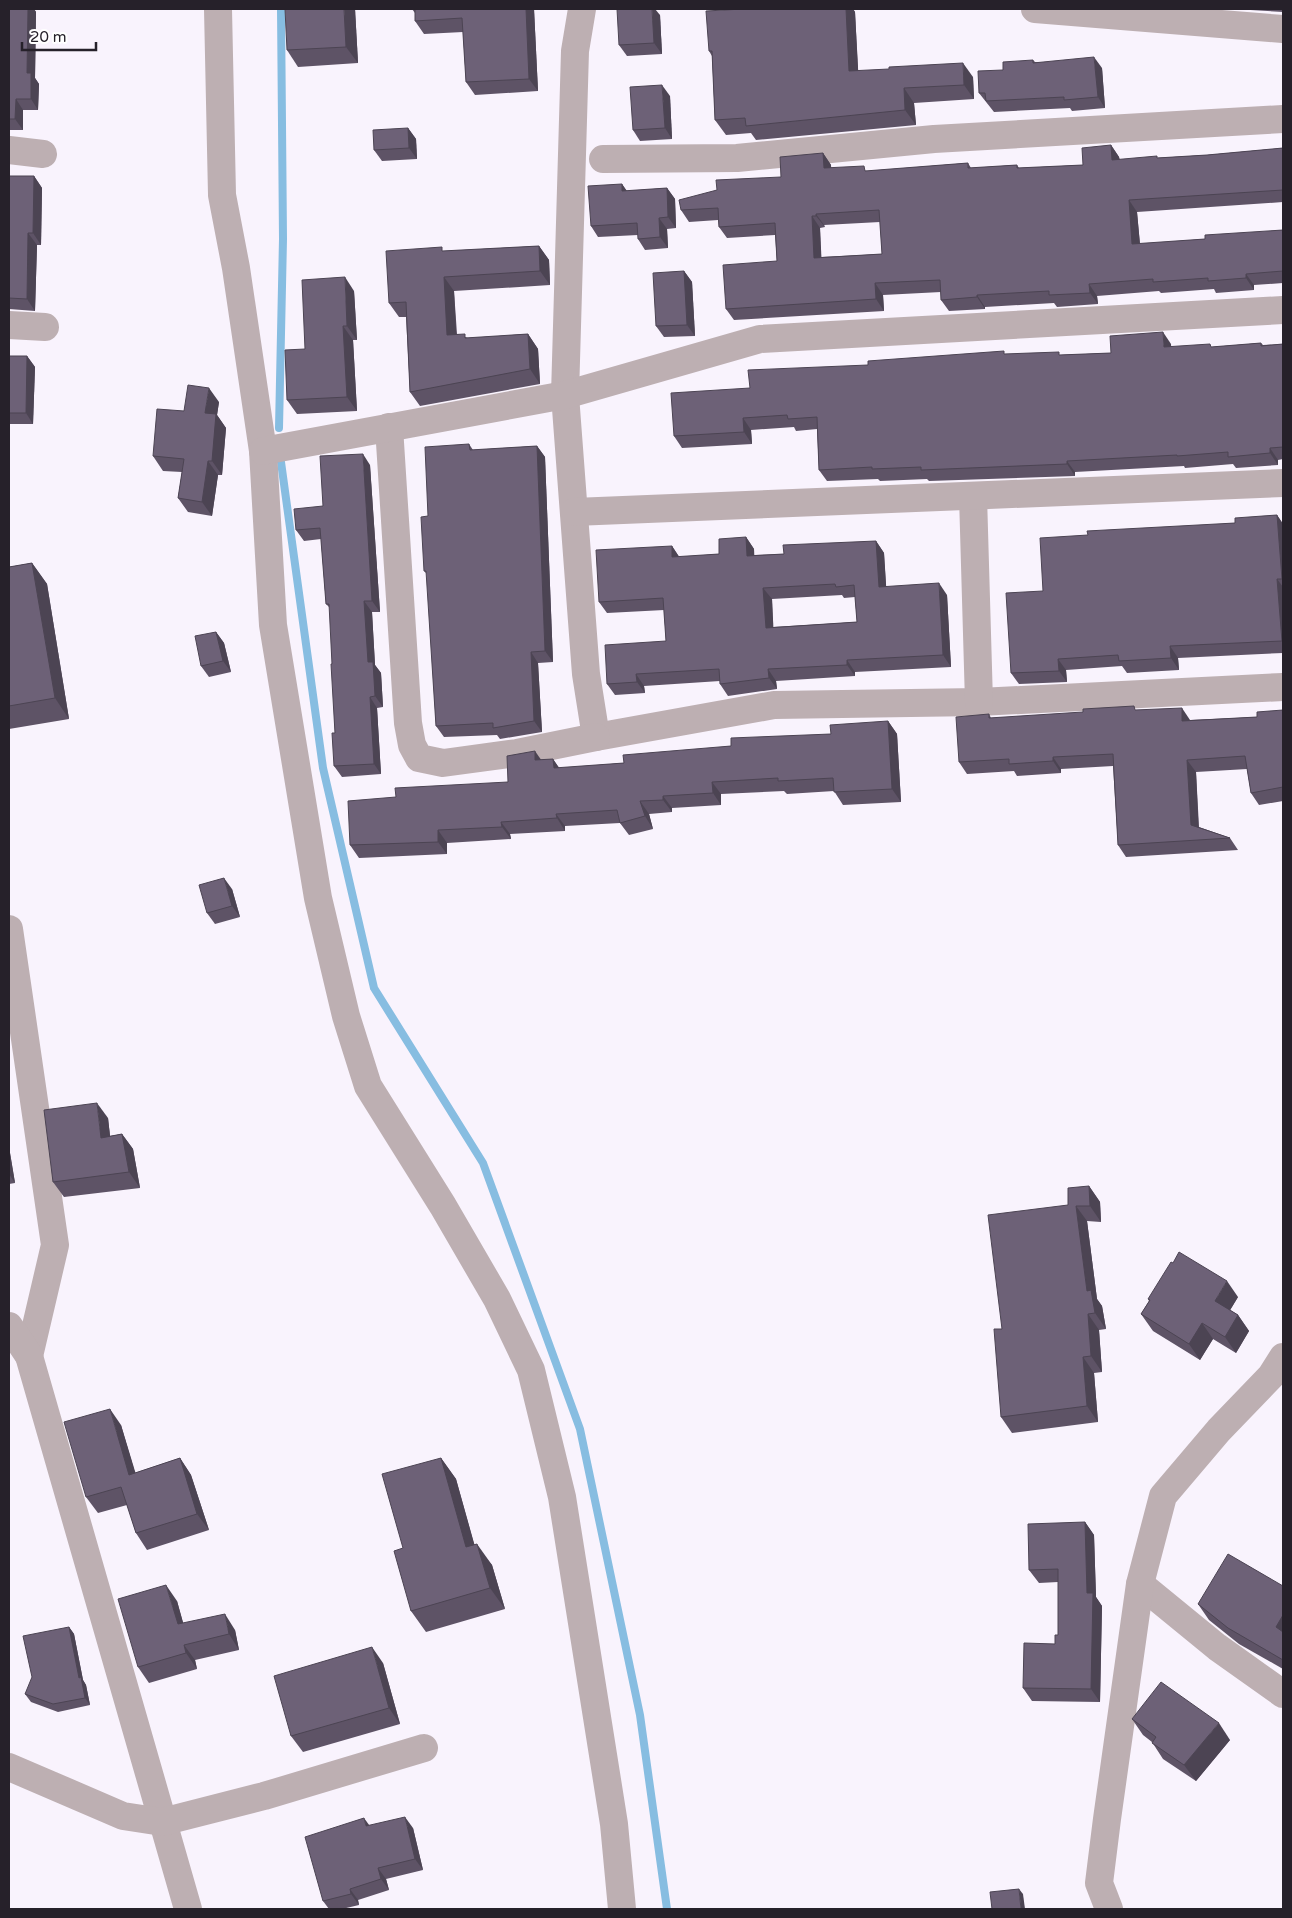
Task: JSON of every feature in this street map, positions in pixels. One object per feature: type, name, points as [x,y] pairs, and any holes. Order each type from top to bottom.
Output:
[{"type":"street","points":[[218,9],[222,195],[236,268],[263,451],[274,625],[318,898],[346,1016],[368,1086],[443,1206],[497,1299],[531,1370],[562,1497],[614,1824],[622,1909]]},
{"type":"street","points":[[582,9],[575,51],[565,395],[586,674],[596,737]]},
{"type":"street","points":[[1035,9],[1283,29]]},
{"type":"street","points":[[603,159],[737,158],[934,140],[1283,119]]},
{"type":"street","points":[[9,150],[43,154]]},
{"type":"street","points":[[263,451],[565,395],[760,338],[1283,310]]},
{"type":"street","points":[[9,325],[45,327]]},
{"type":"street","points":[[389,427],[408,723],[412,745],[419,758],[443,763],[517,753],[774,705],[979,702],[1283,687]]},
{"type":"street","points":[[574,512],[1283,484]]},
{"type":"street","points":[[973,496],[979,702]]},
{"type":"street","points":[[9,929],[55,1245],[29,1356]]},
{"type":"street","points":[[9,1326],[29,1356],[188,1909]]},
{"type":"street","points":[[1109,1909],[1099,1884],[1140,1584],[1164,1496],[1219,1430],[1271,1376],[1283,1357]]},
{"type":"street","points":[[1140,1584],[1217,1647],[1283,1694]]},
{"type":"street","points":[[9,1767],[123,1816],[162,1822],[264,1796],[424,1748]]},
{"type":"building","points":[[9,9],[28,9],[27,73],[31,73],[31,99],[16,99],[15,119],[9,119]]},
{"type":"building","points":[[285,9],[344,9],[346,47],[287,50]]},
{"type":"building","points":[[415,9],[526,9],[529,79],[466,82],[462,18],[415,21]]},
{"type":"building","points":[[617,9],[652,9],[654,43],[619,45]]},
{"type":"building","points":[[846,9],[849,71],[963,63],[964,85],[904,88],[905,110],[746,126],[745,118],[715,120],[712,51],[709,51],[706,11]]},
{"type":"building","points":[[1094,57],[1098,97],[1064,100],[1064,97],[986,101],[985,93],[979,93],[978,71],[1003,70],[1003,62],[1033,60],[1033,63]]},
{"type":"building","points":[[662,85],[665,128],[633,130],[630,87]]},
{"type":"building","points":[[408,128],[409,148],[374,150],[373,130]]},
{"type":"building","points":[[1111,145],[1112,160],[1157,156],[1157,158],[1207,155],[1283,148],[1283,190],[1129,200],[1132,244],[1205,239],[1205,235],[1283,230],[1283,271],[1246,274],[1246,278],[1208,281],[1208,278],[1153,282],[1153,279],[1089,284],[1090,293],[1049,295],[1049,291],[977,295],[977,297],[941,300],[940,280],[875,283],[876,299],[726,309],[723,265],[777,261],[775,223],[719,227],[718,208],[681,210],[679,200],[717,190],[716,180],[781,177],[780,157],[823,153],[824,168],[864,166],[865,171],[968,163],[968,168],[1017,165],[1017,168],[1083,165],[1082,148]],"holes":[[[879,210],[882,254],[814,258],[812,216],[816,216],[816,214]]]},
{"type":"building","points":[[9,176],[34,176],[33,233],[28,233],[27,299],[9,298]]},
{"type":"building","points":[[622,184],[622,191],[667,188],[668,217],[659,218],[660,237],[638,239],[637,223],[591,226],[588,186]]},
{"type":"building","points":[[539,246],[540,271],[444,277],[447,335],[465,334],[465,338],[528,334],[530,369],[410,392],[406,302],[389,303],[386,251],[442,247],[442,251]]},
{"type":"building","points":[[684,271],[687,325],[656,326],[653,273]]},
{"type":"building","points":[[345,277],[347,326],[343,326],[347,397],[287,400],[285,350],[305,349],[302,280]]},
{"type":"building","points":[[1163,332],[1164,347],[1210,344],[1211,347],[1261,343],[1261,346],[1283,344],[1283,447],[1270,448],[1270,453],[1228,457],[1228,452],[1067,461],[1067,464],[921,470],[921,467],[872,469],[872,467],[819,470],[817,417],[788,419],[787,415],[743,418],[744,432],[674,436],[671,393],[750,388],[748,370],[868,365],[868,361],[1004,351],[1004,354],[1059,352],[1059,355],[1111,353],[1110,336]]},
{"type":"building","points":[[9,356],[27,356],[26,413],[9,413]]},
{"type":"building","points":[[188,385],[209,388],[205,413],[216,414],[212,461],[208,461],[202,502],[178,498],[184,459],[153,456],[157,409],[184,411]]},
{"type":"building","points":[[469,444],[470,450],[537,446],[545,651],[531,652],[534,721],[493,728],[493,723],[436,726],[421,517],[428,516],[425,447]]},
{"type":"building","points":[[363,454],[372,601],[364,601],[368,662],[373,662],[375,696],[370,697],[374,764],[334,766],[332,733],[335,733],[329,604],[326,604],[320,528],[296,530],[294,509],[323,506],[320,456]]},
{"type":"building","points":[[1277,515],[1282,579],[1277,579],[1282,641],[1170,646],[1171,658],[1119,661],[1118,655],[1058,659],[1059,671],[1011,673],[1006,593],[1043,591],[1040,538],[1088,535],[1087,531],[1235,523],[1235,518]]},
{"type":"building","points":[[746,537],[747,556],[784,554],[783,545],[876,541],[879,587],[939,583],[943,655],[847,660],[847,665],[768,669],[769,678],[720,684],[719,669],[636,674],[637,682],[607,684],[605,645],[666,641],[663,598],[599,602],[596,550],[672,546],[672,557],[719,554],[719,539]],"holes":[[[835,584],[836,587],[854,585],[857,622],[766,628],[763,588]]]},
{"type":"building","points":[[32,563],[55,698],[9,706],[9,567]]},
{"type":"building","points":[[216,632],[223,661],[201,666],[195,636]]},
{"type":"building","points":[[1134,706],[1135,710],[1182,708],[1182,721],[1257,717],[1257,712],[1283,710],[1283,787],[1251,793],[1245,756],[1187,760],[1191,825],[1230,838],[1118,845],[1113,754],[1053,757],[1053,761],[1009,764],[1009,759],[959,762],[956,717],[989,714],[989,718],[1083,712],[1083,709]]},
{"type":"building","points":[[888,721],[892,789],[834,792],[833,778],[778,781],[778,778],[712,782],[713,793],[663,796],[663,800],[640,801],[645,816],[620,823],[617,810],[556,814],[557,818],[501,822],[502,827],[438,830],[438,842],[350,845],[348,801],[396,797],[395,788],[508,782],[507,756],[535,751],[535,760],[553,759],[554,768],[624,763],[623,755],[731,746],[731,738],[831,734],[830,725]]},
{"type":"building","points":[[224,878],[232,906],[207,913],[199,885]]},
{"type":"building","points":[[97,1103],[101,1138],[122,1134],[129,1172],[53,1182],[44,1110]]},
{"type":"building","points":[[1089,1186],[1090,1206],[1076,1206],[1087,1291],[1091,1290],[1095,1313],[1088,1314],[1091,1356],[1083,1357],[1087,1406],[1001,1417],[994,1329],[1002,1329],[988,1215],[1068,1205],[1068,1188]]},
{"type":"building","points":[[1179,1252],[1227,1281],[1215,1301],[1238,1315],[1225,1337],[1202,1323],[1189,1344],[1141,1314],[1150,1300],[1148,1299]]},
{"type":"building","points":[[110,1409],[129,1475],[180,1458],[197,1514],[136,1533],[121,1487],[86,1497],[64,1422]]},
{"type":"building","points":[[441,1458],[466,1547],[477,1544],[490,1588],[411,1611],[394,1551],[403,1548],[382,1474]]},
{"type":"building","points":[[1085,1522],[1087,1593],[1093,1593],[1091,1689],[1023,1688],[1024,1643],[1055,1644],[1055,1635],[1058,1635],[1058,1569],[1029,1570],[1028,1524]]},
{"type":"building","points":[[1228,1554],[1283,1586],[1283,1615],[1276,1627],[1283,1632],[1283,1660],[1228,1628],[1198,1604]]},
{"type":"building","points":[[166,1585],[178,1624],[225,1614],[229,1634],[184,1645],[186,1653],[138,1667],[118,1599]]},
{"type":"building","points":[[69,1627],[85,1698],[53,1704],[25,1694],[32,1677],[23,1636]]},
{"type":"building","points":[[372,1647],[389,1708],[291,1736],[274,1676]]},
{"type":"building","points":[[1161,1682],[1219,1723],[1184,1765],[1152,1743],[1156,1737],[1132,1719]]},
{"type":"building","points":[[405,1817],[415,1859],[378,1868],[381,1879],[350,1889],[351,1894],[323,1901],[305,1837],[364,1818],[366,1826]]},
{"type":"building","points":[[1019,1889],[1021,1909],[992,1909],[990,1892]]},
{"type":"waterway","points":[[279,428],[283,239],[281,9]]},
{"type":"waterway","points":[[281,462],[323,768],[374,988],[483,1163],[580,1429],[640,1715],[667,1909]]}]
